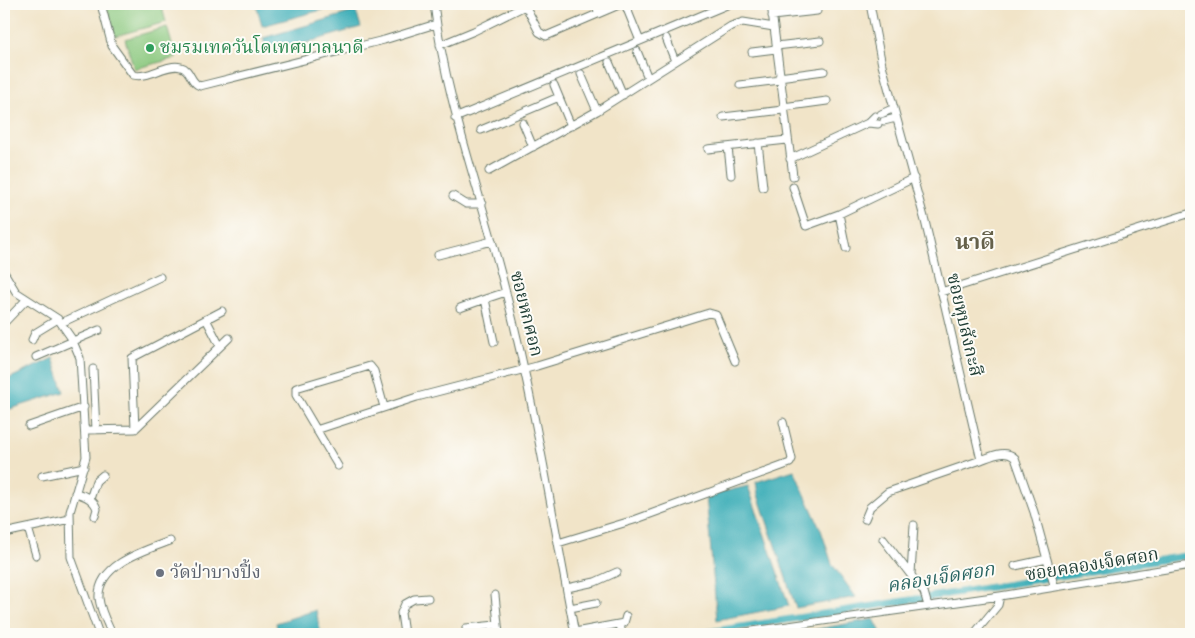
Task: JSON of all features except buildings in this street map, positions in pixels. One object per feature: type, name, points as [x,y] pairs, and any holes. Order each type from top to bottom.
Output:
[{"type":"street","points":[[101,4],[112,46],[133,75],[179,66],[187,70],[193,82],[200,86],[384,40],[436,24]]},
{"type":"street","name":"ซอยหกศอก","points":[[434,4],[436,24],[445,44],[482,204],[506,292],[530,367],[558,543],[572,587],[579,631]]},
{"type":"street","points":[[445,44],[527,4],[543,35],[623,4],[640,41]]},
{"type":"street","points":[[594,4],[599,13]]},
{"type":"street","points":[[461,115],[729,4]]},
{"type":"street","points":[[771,4],[792,176]]},
{"type":"street","name":"ซอยหุบสังกะสี","points":[[870,4],[882,65],[945,291],[981,460]]},
{"type":"street","points":[[772,16],[817,11]]},
{"type":"street","points":[[488,171],[597,111],[737,24],[747,22],[774,27]]},
{"type":"street","points":[[666,38],[675,61]]},
{"type":"street","points":[[752,52],[820,40]]},
{"type":"street","points":[[637,51],[648,78]]},
{"type":"street","points":[[609,62],[623,95]]},
{"type":"street","points":[[740,85],[824,71]]},
{"type":"street","points":[[581,74],[597,111]]},
{"type":"street","points":[[554,85],[571,126]]},
{"type":"street","points":[[481,130],[559,97]]},
{"type":"street","points":[[723,117],[827,101]]},
{"type":"street","points":[[790,159],[868,123],[878,115],[894,108]]},
{"type":"street","points":[[868,123],[881,123],[896,118]]},
{"type":"street","points":[[523,123],[533,147]]},
{"type":"street","points":[[708,149],[787,140]]},
{"type":"street","points":[[758,143],[763,187]]},
{"type":"street","points":[[728,147],[732,175]]},
{"type":"street","points":[[794,187],[806,226],[839,214],[914,178]]},
{"type":"street","points":[[453,196],[466,204],[482,204]]},
{"type":"street","points":[[945,291],[1191,213]]},
{"type":"street","points":[[839,214],[846,248]]},
{"type":"street","points":[[438,255],[492,241]]},
{"type":"street","points":[[4,272],[16,292],[59,321],[73,342],[82,369],[85,430],[84,467],[75,493],[70,520],[72,564],[98,634]]},
{"type":"street","points":[[32,340],[35,333],[59,321],[160,278]]},
{"type":"street","points":[[460,308],[506,292]]},
{"type":"street","points":[[485,299],[494,342]]},
{"type":"street","points":[[4,323],[26,300]]},
{"type":"street","points":[[135,429],[132,358],[222,311]]},
{"type":"street","points":[[316,430],[384,407],[530,367],[712,312],[718,319],[735,361]]},
{"type":"street","points":[[206,318],[220,346]]},
{"type":"street","points":[[36,358],[99,330]]},
{"type":"street","points":[[85,430],[135,429],[229,338]]},
{"type":"street","points":[[338,466],[296,395],[295,390],[298,387],[370,366],[374,371],[384,407]]},
{"type":"street","points":[[93,369],[96,430]]},
{"type":"street","points":[[29,426],[84,407]]},
{"type":"street","points":[[558,543],[634,520],[790,463],[792,459],[783,422]]},
{"type":"street","points":[[865,519],[870,507],[888,492],[981,460],[1008,453],[1015,458],[1047,559],[1052,581]]},
{"type":"street","points":[[42,476],[84,467]]},
{"type":"street","points":[[90,499],[96,481],[103,475]]},
{"type":"street","points":[[75,493],[90,499],[96,505],[95,516]]},
{"type":"street","points":[[4,533],[70,520]]},
{"type":"street","points":[[910,574],[914,526]]},
{"type":"street","points":[[28,528],[36,555]]},
{"type":"street","points":[[883,539],[910,574],[927,601]]},
{"type":"street","points":[[85,598],[100,591],[117,564],[170,541]]},
{"type":"street","points":[[1015,566],[1047,559]]},
{"type":"street","name":"ซอยคลองเจ็ดศอก","points":[[731,634],[927,601],[1000,596],[1052,581],[1191,565]]},
{"type":"street","points":[[572,587],[617,572]]},
{"type":"street","points":[[100,591],[101,606],[112,634]]},
{"type":"street","points":[[495,596],[496,625],[499,634]]},
{"type":"street","points":[[974,634],[998,605],[1000,596]]},
{"type":"street","points":[[404,634],[402,613],[405,604],[414,599],[428,598]]},
{"type":"street","points":[[576,607],[596,603]]},
{"type":"street","points":[[579,631],[620,624],[626,621],[626,616]]},
{"type":"street","points":[[620,624],[622,634]]},
{"type":"street","points":[[466,628],[496,625]]},
{"type":"green space","points":[[106,4],[161,4],[166,22],[115,36]]},
{"type":"green space","name":"ชมรมเทควันโดเทศบาลนาดี","points":[[167,27],[176,58],[134,69],[125,39]]},
{"type":"water","points":[[256,4],[344,4],[262,26]]},
{"type":"water","points":[[356,11],[361,27],[268,54],[263,38]]},
{"type":"water","points":[[53,358],[64,392],[4,411],[4,373],[8,379]]},
{"type":"water","points":[[794,470],[821,530],[832,564],[856,597],[796,608],[758,495],[756,482]]},
{"type":"water","points":[[748,486],[789,606],[717,620],[706,496]]},
{"type":"water","points":[[316,610],[321,634],[278,634],[276,623]]},
{"type":"water","points":[[874,619],[882,634],[801,634],[800,632]]},
{"type":"waterway","name":"คลองเจ็ดศอก","points":[[697,634],[1191,555]]},
{"type":"place","name":"ชมรมเทควันโดเทศบาลนาดี","points":[[150,48]]},
{"type":"place","name":"วัดป่าบางปิ้ง","points":[[160,573]]},
{"type":"district","name":"นาดี","points":[[975,243]]}]
